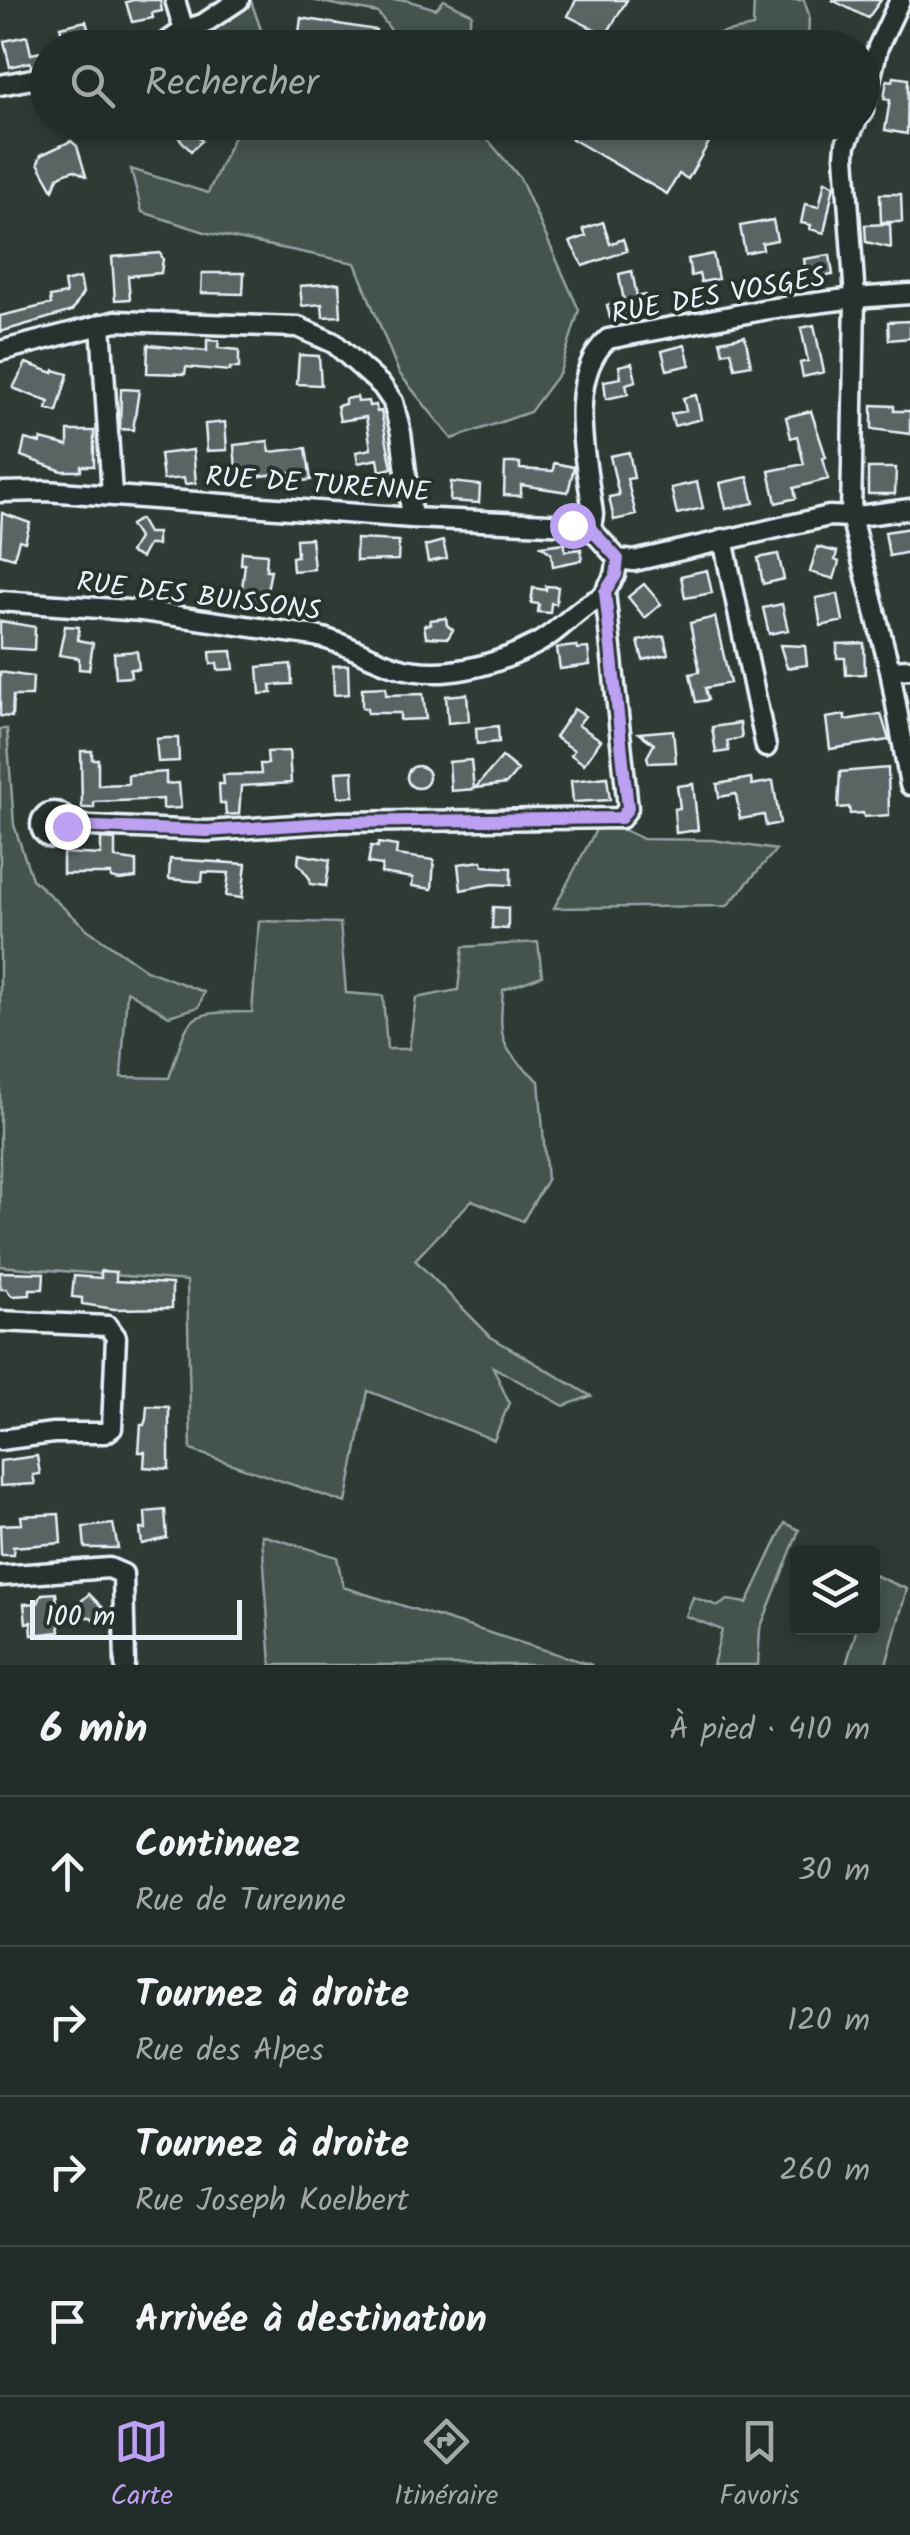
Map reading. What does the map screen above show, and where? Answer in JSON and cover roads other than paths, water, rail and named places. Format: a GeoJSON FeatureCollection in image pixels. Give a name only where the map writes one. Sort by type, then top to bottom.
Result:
{"type":"FeatureCollection","features":[{"type":"Feature","properties":{"kind":"street"},"geometry":{"type":"LineString","coordinates":[[175,0],[184,30],[204,24],[239,0]]}},
{"type":"Feature","properties":{"kind":"street"},"geometry":{"type":"LineString","coordinates":[[880,43],[900,0]]}},
{"type":"Feature","properties":{"kind":"street"},"geometry":{"type":"LineString","coordinates":[[0,85],[30,79]]}},
{"type":"Feature","properties":{"kind":"street"},"geometry":{"type":"LineString","coordinates":[[848,140],[844,156],[855,298],[851,517],[890,670],[910,785]]}},
{"type":"Feature","properties":{"kind":"street"},"geometry":{"type":"LineString","coordinates":[[855,298],[910,294]]}},
{"type":"Feature","properties":{"kind":"street","name":"RUE DES VOSGES"},"geometry":{"type":"LineString","coordinates":[[591,529],[593,514],[579,400],[598,348],[608,339],[768,309],[855,298]]}},
{"type":"Feature","properties":{"kind":"street"},"geometry":{"type":"LineString","coordinates":[[0,351],[116,321],[298,327],[334,344],[382,386],[393,402],[401,432],[412,518]]}},
{"type":"Feature","properties":{"kind":"street"},"geometry":{"type":"LineString","coordinates":[[101,324],[112,495]]}},
{"type":"Feature","properties":{"kind":"street","name":"RUE DE TURENNE"},"geometry":{"type":"LineString","coordinates":[[0,492],[112,495],[591,529]]}},
{"type":"Feature","properties":{"kind":"street"},"geometry":{"type":"LineString","coordinates":[[591,529],[618,559],[634,561],[829,516],[910,509]]}},
{"type":"Feature","properties":{"kind":"street"},"geometry":{"type":"LineString","coordinates":[[723,539],[766,747]]}},
{"type":"Feature","properties":{"kind":"street"},"geometry":{"type":"LineString","coordinates":[[67,826],[207,831],[340,822],[621,818],[628,808],[605,596],[616,575],[618,559]]}},
{"type":"Feature","properties":{"kind":"street","name":"RUE DES BUISSONS"},"geometry":{"type":"LineString","coordinates":[[0,601],[142,612],[315,636],[335,640],[392,666],[436,673],[459,670],[527,648],[605,596]]}},
{"type":"Feature","properties":{"kind":"street"},"geometry":{"type":"LineString","coordinates":[[890,670],[910,668]]}},
{"type":"Feature","properties":{"kind":"street"},"geometry":{"type":"LineString","coordinates":[[0,1320],[108,1326],[116,1337],[112,1428],[105,1433],[53,1432],[0,1440]]}},
{"type":"Feature","properties":{"kind":"street"},"geometry":{"type":"LineString","coordinates":[[0,1576],[110,1568],[123,1574],[126,1665]]}}]}
